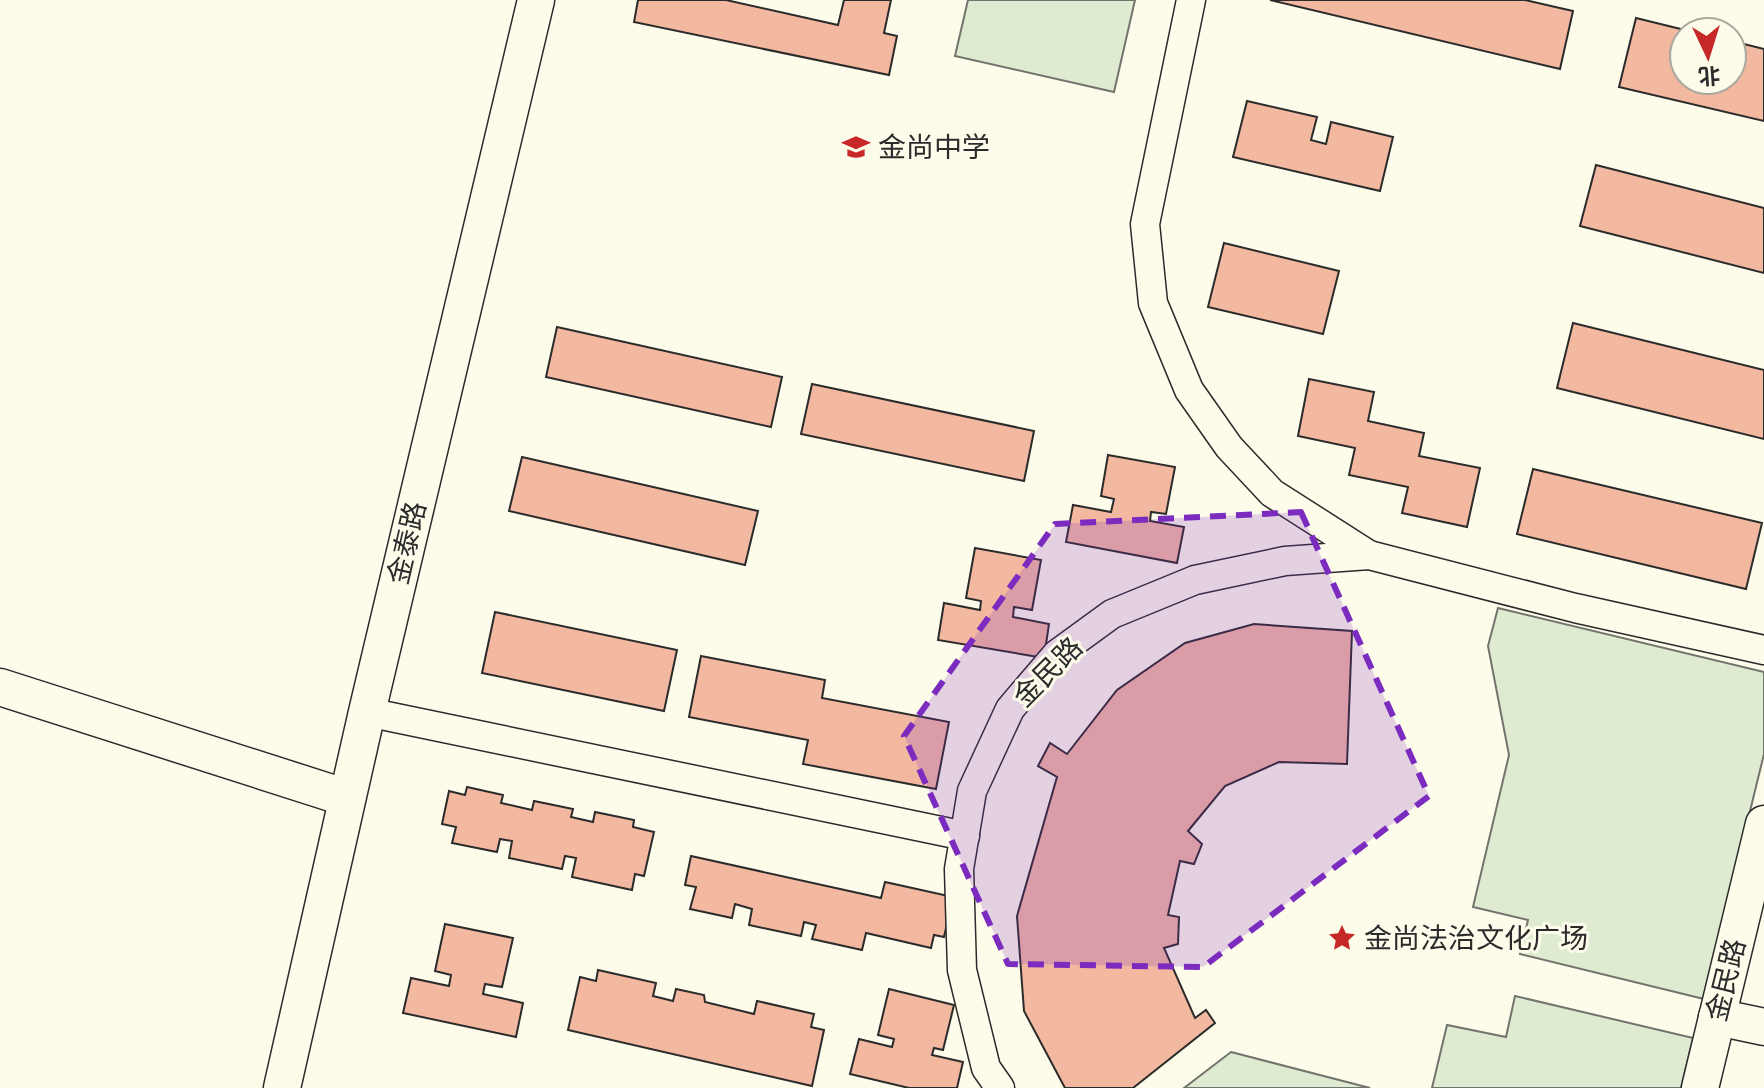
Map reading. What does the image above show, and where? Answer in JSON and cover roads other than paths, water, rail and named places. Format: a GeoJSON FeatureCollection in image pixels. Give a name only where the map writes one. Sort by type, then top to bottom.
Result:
{"type":"FeatureCollection","features":[{"type":"Feature","properties":{"kind":"street","name":"金泰路"},"geometry":{"type":"LineString","coordinates":[[282,1088],[367,712],[536,0]]}},
{"type":"Feature","properties":{"kind":"street","name":"金民路"},"geometry":{"type":"LineString","coordinates":[[1191,0],[1145,224],[1153,303],[1189,390],[1229,447],[1272,493],[1369,555],[1575,608],[1764,650]]}},
{"type":"Feature","properties":{"kind":"street","name":"金民路"},"geometry":{"type":"LineString","coordinates":[[1000,1088],[986,1068],[962,970],[959,869],[972,791],[1010,709],[1057,654],[1112,614],[1195,580],[1285,561],[1369,555]]}},
{"type":"Feature","properties":{"kind":"street"},"geometry":{"type":"LineString","coordinates":[[0,687],[347,798]]}},
{"type":"Feature","properties":{"kind":"street"},"geometry":{"type":"LineString","coordinates":[[367,712],[965,836]]}},
{"type":"Feature","properties":{"kind":"street","name":"金民路"},"geometry":{"type":"LineString","coordinates":[[1700,1088],[1764,824]]}},
{"type":"Feature","properties":{"kind":"street"},"geometry":{"type":"LineString","coordinates":[[1717,1017],[1764,1027]]}},
{"type":"Feature","properties":{"kind":"place","name":"金尚中学"},"geometry":{"type":"Point","coordinates":[856,147]}},
{"type":"Feature","properties":{"kind":"place","name":"金尚法治文化广场"},"geometry":{"type":"Point","coordinates":[1342,938]}}]}
